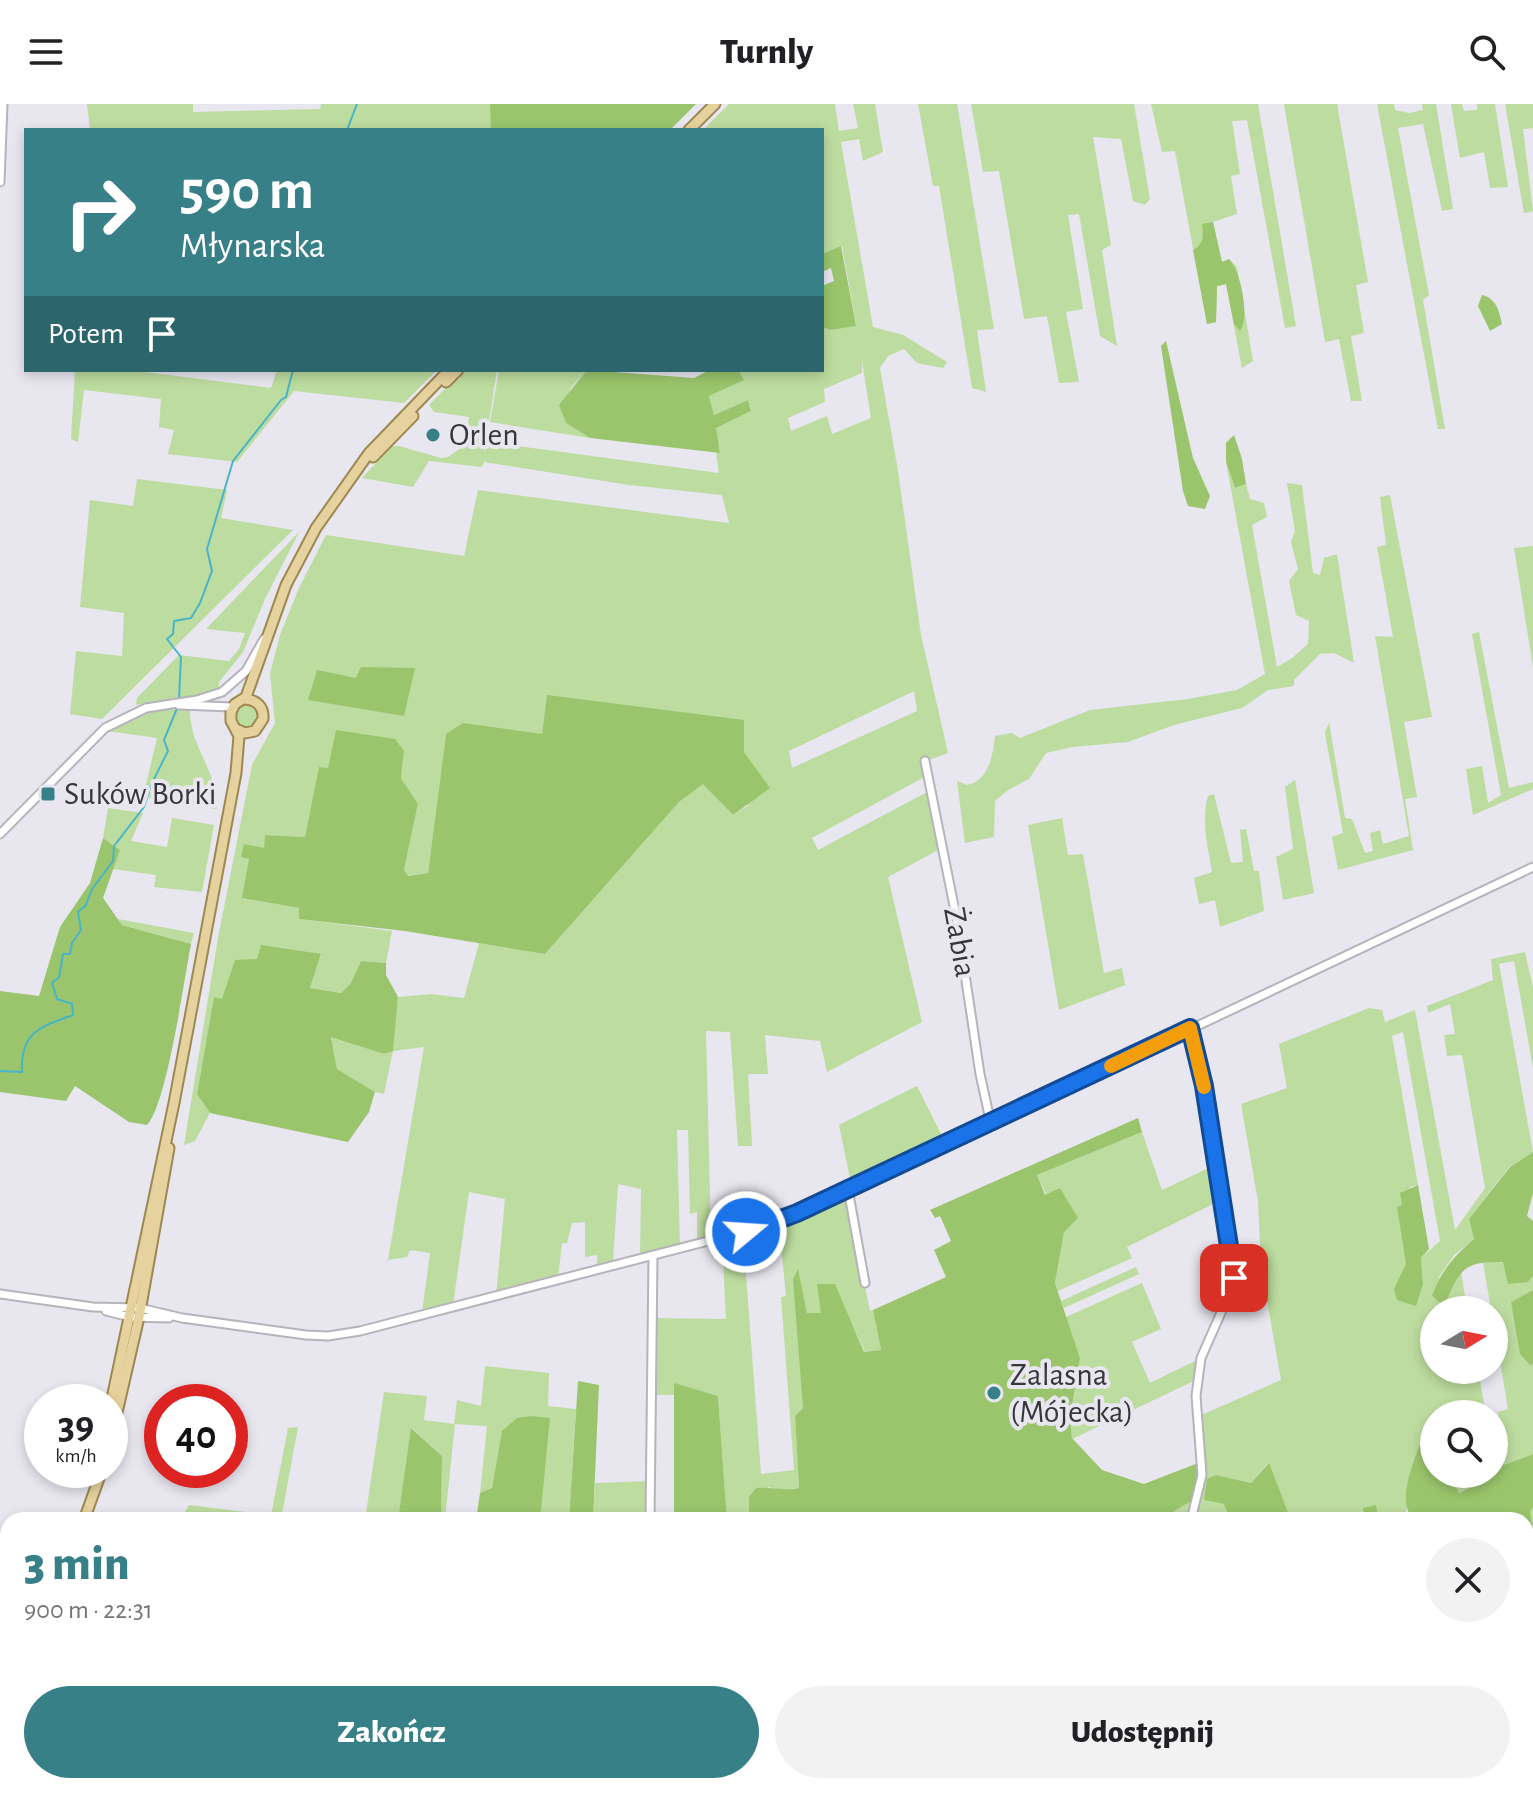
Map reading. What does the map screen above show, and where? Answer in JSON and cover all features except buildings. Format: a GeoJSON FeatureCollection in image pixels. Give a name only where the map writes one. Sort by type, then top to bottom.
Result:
{"type":"FeatureCollection","features":[{"type":"Feature","properties":{"kind":"main road"},"geometry":{"type":"LineString","coordinates":[[691,128],[715,104]]}},
{"type":"Feature","properties":{"kind":"main road"},"geometry":{"type":"LineString","coordinates":[[121,1384],[243,732],[231,712],[250,700],[267,633],[304,549],[386,434],[447,372]]}},
{"type":"Feature","properties":{"kind":"main road"},"geometry":{"type":"LineString","coordinates":[[356,473],[456,372]]}},
{"type":"Feature","properties":{"kind":"main road"},"geometry":{"type":"LineString","coordinates":[[243,732],[258,728],[263,719],[262,709],[250,700]]}},
{"type":"Feature","properties":{"kind":"main road"},"geometry":{"type":"LineString","coordinates":[[116,1384],[135,1312]]}},
{"type":"Feature","properties":{"kind":"main road"},"geometry":{"type":"LineString","coordinates":[[86,1512],[92,1488]]}},
{"type":"Feature","properties":{"kind":"main road"},"geometry":{"type":"LineString","coordinates":[[87,1512],[96,1488]]}},
{"type":"Feature","properties":{"kind":"street"},"geometry":{"type":"LineString","coordinates":[[0,182],[3,104]]}},
{"type":"Feature","properties":{"kind":"street"},"geometry":{"type":"LineString","coordinates":[[0,834],[105,728],[141,710],[212,696],[236,683],[267,633]]}},
{"type":"Feature","properties":{"kind":"street"},"geometry":{"type":"LineString","coordinates":[[179,704],[231,712]]}},
{"type":"Feature","properties":{"kind":"street","name":"Żabia"},"geometry":{"type":"LineString","coordinates":[[925,761],[960,937],[980,1074],[991,1124]]}},
{"type":"Feature","properties":{"kind":"street"},"geometry":{"type":"LineString","coordinates":[[0,1294],[306,1335],[352,1333],[766,1226],[991,1124],[1533,867]]}},
{"type":"Feature","properties":{"kind":"street"},"geometry":{"type":"LineString","coordinates":[[1190,1028],[1204,1086],[1235,1281],[1201,1358],[1196,1396],[1202,1475],[1193,1512]]}},
{"type":"Feature","properties":{"kind":"street"},"geometry":{"type":"LineString","coordinates":[[848,1189],[865,1283]]}},
{"type":"Feature","properties":{"kind":"street"},"geometry":{"type":"LineString","coordinates":[[650,1512],[653,1256]]}},
{"type":"Feature","properties":{"kind":"green space"},"geometry":{"type":"Polygon","coordinates":[[[87,104],[193,104],[193,112],[320,109],[321,104],[490,104],[492,128],[90,128],[87,104]]]}},
{"type":"Feature","properties":{"kind":"green space"},"geometry":{"type":"Polygon","coordinates":[[[490,104],[696,104],[672,128],[491,128],[490,104]]]}},
{"type":"Feature","properties":{"kind":"green space"},"geometry":{"type":"Polygon","coordinates":[[[729,104],[835,104],[839,131],[858,128],[853,104],[875,104],[883,152],[863,161],[859,139],[841,142],[873,327],[903,335],[947,362],[943,368],[917,363],[904,349],[888,356],[880,368],[921,635],[948,753],[926,761],[928,775],[812,838],[818,850],[931,790],[942,848],[888,877],[922,1022],[827,1072],[820,1041],[765,1035],[768,1074],[748,1074],[752,1146],[738,1146],[730,1032],[706,1031],[711,1236],[697,1239],[697,1212],[690,1214],[688,1130],[677,1130],[680,1245],[640,1256],[641,1189],[618,1184],[613,1262],[597,1267],[597,1255],[585,1257],[585,1222],[572,1223],[567,1243],[562,1243],[558,1278],[496,1296],[505,1199],[469,1192],[453,1305],[422,1313],[430,1253],[410,1250],[407,1257],[388,1260],[424,1047],[393,1051],[384,1094],[375,1092],[337,1069],[331,1036],[384,1054],[392,1051],[398,997],[431,994],[464,998],[479,943],[545,954],[679,802],[703,783],[733,815],[749,805],[547,696],[542,734],[446,734],[428,873],[407,876],[404,870],[418,804],[401,778],[404,751],[328,769],[320,767],[305,837],[266,835],[264,848],[250,858],[243,898],[300,908],[300,919],[392,931],[386,963],[361,961],[352,982],[341,993],[310,988],[321,955],[257,959],[222,1000],[214,998],[197,1094],[210,1113],[195,1141],[184,1145],[218,938],[252,765],[275,723],[270,674],[280,635],[326,535],[464,556],[478,490],[729,523],[722,495],[629,485],[484,462],[482,467],[429,461],[413,487],[362,478],[392,446],[441,458],[448,457],[465,445],[469,417],[434,412],[429,405],[461,372],[497,372],[484,453],[488,442],[719,473],[716,453],[720,452],[715,428],[751,411],[748,400],[714,415],[709,396],[743,380],[739,372],[824,372],[824,328],[830,330],[856,325],[842,246],[824,253],[824,128],[705,128],[729,104]],[[862,361],[862,373],[824,389],[825,402],[788,418],[791,431],[827,416],[832,434],[871,418],[862,361]],[[914,691],[789,751],[792,768],[917,711],[914,691]]]}},
{"type":"Feature","properties":{"kind":"green space"},"geometry":{"type":"Polygon","coordinates":[[[918,104],[957,104],[994,329],[977,330],[986,392],[972,388],[939,186],[933,186],[918,104]]]}},
{"type":"Feature","properties":{"kind":"green space"},"geometry":{"type":"Polygon","coordinates":[[[971,104],[1134,104],[1150,199],[1145,205],[1133,201],[1121,139],[1093,137],[1111,245],[1102,250],[1117,346],[1100,336],[1079,214],[1068,215],[1083,309],[1066,312],[1079,382],[1059,383],[1047,316],[1024,319],[999,171],[983,172],[971,104]]]}},
{"type":"Feature","properties":{"kind":"green space"},"geometry":{"type":"Polygon","coordinates":[[[1151,104],[1258,104],[1296,326],[1285,328],[1247,120],[1232,121],[1240,174],[1231,176],[1237,214],[1213,222],[1222,262],[1229,259],[1237,267],[1253,361],[1242,368],[1226,284],[1217,286],[1216,322],[1207,324],[1175,151],[1162,152],[1151,104]]]}},
{"type":"Feature","properties":{"kind":"green space"},"geometry":{"type":"Polygon","coordinates":[[[1284,104],[1337,104],[1368,282],[1356,285],[1364,333],[1351,336],[1362,401],[1351,401],[1339,339],[1325,342],[1284,104]]]}},
{"type":"Feature","properties":{"kind":"green space"},"geometry":{"type":"Polygon","coordinates":[[[1377,104],[1394,104],[1395,110],[1409,113],[1423,110],[1422,104],[1436,104],[1453,209],[1442,211],[1423,124],[1398,128],[1429,295],[1423,300],[1445,429],[1438,429],[1377,104]]]}},
{"type":"Feature","properties":{"kind":"green space"},"geometry":{"type":"Polygon","coordinates":[[[1451,104],[1462,104],[1464,111],[1477,110],[1477,104],[1495,104],[1508,187],[1490,188],[1484,152],[1460,158],[1451,104]]]}},
{"type":"Feature","properties":{"kind":"green space"},"geometry":{"type":"Polygon","coordinates":[[[1505,104],[1533,104],[1533,128],[1523,129],[1533,211],[1524,213],[1505,104]]]}},
{"type":"Feature","properties":{"kind":"green space"},"geometry":{"type":"Polygon","coordinates":[[[1213,222],[1222,262],[1229,259],[1240,283],[1244,316],[1240,331],[1234,324],[1226,284],[1217,286],[1216,322],[1207,324],[1193,250],[1201,242],[1202,224],[1213,222]]]}},
{"type":"Feature","properties":{"kind":"green space"},"geometry":{"type":"Polygon","coordinates":[[[841,246],[856,326],[830,330],[824,328],[824,285],[834,281],[831,268],[824,271],[824,253],[841,246]]]}},
{"type":"Feature","properties":{"kind":"green space"},"geometry":{"type":"Polygon","coordinates":[[[1482,295],[1494,303],[1502,324],[1490,331],[1478,306],[1482,295]]]}},
{"type":"Feature","properties":{"kind":"green space"},"geometry":{"type":"Polygon","coordinates":[[[1166,341],[1193,458],[1210,496],[1205,509],[1188,506],[1183,491],[1161,346],[1166,341]]]}},
{"type":"Feature","properties":{"kind":"green space"},"geometry":{"type":"Polygon","coordinates":[[[75,372],[145,372],[271,388],[276,372],[435,372],[404,403],[294,391],[237,462],[168,454],[174,430],[159,427],[161,399],[84,390],[78,442],[71,439],[75,372]]]}},
{"type":"Feature","properties":{"kind":"green space"},"geometry":{"type":"Polygon","coordinates":[[[499,372],[585,372],[570,389],[566,423],[590,438],[490,422],[499,372]]]}},
{"type":"Feature","properties":{"kind":"green space"},"geometry":{"type":"Polygon","coordinates":[[[585,372],[694,378],[706,372],[739,372],[744,380],[709,396],[714,415],[748,400],[751,411],[716,428],[720,453],[590,438],[566,423],[559,405],[585,372]]]}},
{"type":"Feature","properties":{"kind":"green space"},"geometry":{"type":"Polygon","coordinates":[[[1234,435],[1246,484],[1235,488],[1226,462],[1226,443],[1234,435]]]}},
{"type":"Feature","properties":{"kind":"green space"},"geometry":{"type":"Polygon","coordinates":[[[1226,462],[1235,488],[1246,484],[1250,499],[1264,503],[1267,517],[1252,525],[1277,667],[1308,644],[1309,621],[1296,615],[1289,581],[1298,569],[1291,542],[1295,531],[1287,483],[1302,485],[1313,573],[1320,575],[1324,558],[1337,554],[1354,663],[1334,653],[1320,654],[1294,680],[1294,686],[1268,690],[1242,708],[1174,725],[1128,742],[1072,747],[1046,753],[1029,779],[995,801],[994,837],[965,843],[957,781],[967,785],[974,783],[985,773],[995,736],[1012,733],[1020,738],[1090,710],[1237,690],[1265,674],[1226,462]]]}},
{"type":"Feature","properties":{"kind":"green space"},"geometry":{"type":"Polygon","coordinates":[[[137,479],[227,490],[221,518],[293,530],[102,719],[70,714],[76,651],[122,656],[124,613],[80,607],[90,500],[133,506],[137,479]]]}},
{"type":"Feature","properties":{"kind":"green space"},"geometry":{"type":"Polygon","coordinates":[[[1390,495],[1432,717],[1404,722],[1417,797],[1405,799],[1413,850],[1338,870],[1332,837],[1343,833],[1325,733],[1329,722],[1345,818],[1352,819],[1365,853],[1373,851],[1370,833],[1380,830],[1383,844],[1409,836],[1375,636],[1393,637],[1377,547],[1386,545],[1380,497],[1390,495]]]}},
{"type":"Feature","properties":{"kind":"green space"},"geometry":{"type":"Polygon","coordinates":[[[299,532],[265,599],[243,652],[219,682],[219,691],[200,697],[136,705],[137,698],[179,655],[229,661],[239,649],[245,633],[206,629],[299,532]]]}},
{"type":"Feature","properties":{"kind":"green space"},"geometry":{"type":"Polygon","coordinates":[[[1533,546],[1533,667],[1514,548],[1533,546]]]}},
{"type":"Feature","properties":{"kind":"green space"},"geometry":{"type":"Polygon","coordinates":[[[1479,632],[1509,788],[1533,782],[1533,789],[1473,815],[1466,769],[1482,766],[1488,803],[1501,795],[1472,634],[1479,632]]]}},
{"type":"Feature","properties":{"kind":"green space"},"geometry":{"type":"Polygon","coordinates":[[[361,667],[415,668],[404,716],[308,700],[317,670],[356,678],[361,667]]]}},
{"type":"Feature","properties":{"kind":"green space"},"geometry":{"type":"Polygon","coordinates":[[[547,695],[744,720],[744,752],[770,788],[733,815],[703,784],[679,802],[545,954],[405,931],[299,919],[299,908],[242,898],[249,859],[241,857],[244,844],[264,848],[265,835],[305,837],[319,767],[328,768],[336,730],[395,739],[404,751],[401,778],[418,804],[404,870],[408,876],[428,873],[446,734],[463,723],[542,734],[547,695]]]}},
{"type":"Feature","properties":{"kind":"green space"},"geometry":{"type":"Polygon","coordinates":[[[247,703],[256,707],[260,716],[256,725],[247,729],[238,725],[234,716],[238,707],[247,703]]]}},
{"type":"Feature","properties":{"kind":"green space"},"geometry":{"type":"Polygon","coordinates":[[[190,710],[194,736],[213,783],[217,809],[143,797],[157,738],[107,731],[146,711],[190,710]]]}},
{"type":"Feature","properties":{"kind":"green space"},"geometry":{"type":"Polygon","coordinates":[[[1295,780],[1314,893],[1283,900],[1276,857],[1293,849],[1285,787],[1295,780]]]}},
{"type":"Feature","properties":{"kind":"green space"},"geometry":{"type":"Polygon","coordinates":[[[1214,794],[1231,863],[1243,862],[1240,830],[1246,829],[1254,871],[1259,871],[1264,911],[1220,927],[1215,900],[1199,904],[1194,878],[1212,872],[1205,815],[1208,796],[1214,794]]]}},
{"type":"Feature","properties":{"kind":"green space"},"geometry":{"type":"Polygon","coordinates":[[[108,808],[143,813],[131,841],[167,847],[172,818],[214,825],[202,892],[154,887],[156,875],[113,869],[120,850],[103,838],[108,808]]]}},
{"type":"Feature","properties":{"kind":"green space"},"geometry":{"type":"Polygon","coordinates":[[[1062,818],[1068,855],[1083,854],[1104,973],[1122,968],[1125,985],[1059,1010],[1028,825],[1062,818]]]}},
{"type":"Feature","properties":{"kind":"green space"},"geometry":{"type":"Polygon","coordinates":[[[103,838],[120,850],[103,898],[122,925],[191,944],[168,1068],[154,1113],[147,1125],[129,1122],[75,1086],[66,1101],[0,1092],[0,991],[39,996],[60,927],[90,883],[103,838]]]}},
{"type":"Feature","properties":{"kind":"green space"},"geometry":{"type":"Polygon","coordinates":[[[118,919],[194,933],[191,944],[122,925],[118,919]]]}},
{"type":"Feature","properties":{"kind":"green space"},"geometry":{"type":"Polygon","coordinates":[[[261,945],[321,954],[310,988],[341,993],[351,983],[361,961],[386,963],[386,975],[398,997],[393,1051],[384,1054],[331,1037],[337,1069],[375,1092],[369,1112],[348,1142],[210,1113],[197,1094],[214,997],[222,999],[235,960],[257,959],[261,945]]]}},
{"type":"Feature","properties":{"kind":"green space"},"geometry":{"type":"Polygon","coordinates":[[[1525,952],[1533,987],[1533,1068],[1514,961],[1499,964],[1533,1152],[1509,1167],[1469,1219],[1474,1239],[1454,1255],[1439,1277],[1442,1296],[1420,1296],[1420,1384],[1481,1384],[1483,1400],[1420,1400],[1420,1445],[1406,1512],[1377,1512],[1376,1506],[1370,1512],[1288,1512],[1268,1463],[1251,1483],[1216,1475],[1228,1512],[1173,1512],[1193,1500],[1198,1478],[1197,1417],[1281,1380],[1261,1267],[1258,1201],[1241,1104],[1287,1088],[1279,1044],[1369,1008],[1382,1010],[1385,1022],[1415,1010],[1455,1230],[1485,1188],[1462,1055],[1447,1056],[1444,1035],[1455,1034],[1450,1004],[1428,1013],[1427,1006],[1493,980],[1491,959],[1525,952]],[[1403,1032],[1392,1036],[1418,1185],[1410,1187],[1402,1205],[1397,1207],[1423,1284],[1421,1258],[1440,1241],[1403,1032]]]}},
{"type":"Feature","properties":{"kind":"green space"},"geometry":{"type":"Polygon","coordinates":[[[917,1086],[945,1142],[851,1183],[839,1125],[917,1086]]]}},
{"type":"Feature","properties":{"kind":"green space"},"geometry":{"type":"Polygon","coordinates":[[[1138,1118],[1142,1132],[1037,1175],[1045,1195],[1060,1188],[1078,1218],[1064,1232],[1055,1283],[1080,1358],[1070,1418],[1072,1438],[1102,1470],[1144,1484],[1198,1463],[1193,1500],[1173,1512],[749,1512],[749,1497],[756,1488],[799,1488],[795,1416],[803,1408],[793,1279],[798,1269],[807,1313],[821,1313],[817,1284],[835,1284],[864,1352],[881,1350],[873,1310],[946,1277],[934,1250],[951,1241],[940,1216],[935,1218],[930,1210],[1138,1118]]]}},
{"type":"Feature","properties":{"kind":"green space"},"geometry":{"type":"Polygon","coordinates":[[[1142,1132],[1162,1190],[1217,1164],[1223,1199],[1127,1247],[1132,1258],[1058,1291],[1055,1283],[1064,1232],[1037,1175],[1142,1132]]]}},
{"type":"Feature","properties":{"kind":"green space"},"geometry":{"type":"Polygon","coordinates":[[[1533,1152],[1533,1193],[1527,1216],[1533,1221],[1533,1276],[1528,1282],[1508,1284],[1503,1262],[1478,1264],[1464,1270],[1449,1296],[1432,1296],[1449,1264],[1474,1239],[1469,1219],[1510,1167],[1533,1152]]]}},
{"type":"Feature","properties":{"kind":"green space"},"geometry":{"type":"Polygon","coordinates":[[[1418,1185],[1429,1249],[1421,1258],[1423,1284],[1416,1306],[1397,1300],[1394,1289],[1406,1264],[1397,1207],[1402,1205],[1400,1193],[1418,1185]]]}},
{"type":"Feature","properties":{"kind":"green space"},"geometry":{"type":"Polygon","coordinates":[[[846,1195],[881,1350],[865,1352],[852,1324],[821,1313],[807,1313],[798,1271],[803,1408],[795,1416],[799,1488],[777,1490],[769,1487],[749,1497],[749,1512],[726,1512],[718,1396],[674,1384],[674,1395],[652,1395],[653,1318],[726,1319],[722,1241],[743,1236],[761,1474],[794,1470],[781,1297],[786,1296],[779,1225],[846,1195]]]}},
{"type":"Feature","properties":{"kind":"green space"},"geometry":{"type":"Polygon","coordinates":[[[1483,1262],[1503,1262],[1528,1282],[1533,1276],[1533,1290],[1511,1302],[1530,1365],[1533,1363],[1533,1454],[1508,1464],[1508,1400],[1504,1384],[1508,1384],[1508,1296],[1489,1296],[1483,1262]]]}},
{"type":"Feature","properties":{"kind":"green space"},"geometry":{"type":"Polygon","coordinates":[[[1136,1267],[1139,1274],[1064,1308],[1061,1301],[1136,1267]]]}},
{"type":"Feature","properties":{"kind":"green space"},"geometry":{"type":"Polygon","coordinates":[[[1461,1271],[1465,1296],[1449,1296],[1461,1271]]]}},
{"type":"Feature","properties":{"kind":"green space"},"geometry":{"type":"Polygon","coordinates":[[[1142,1283],[1161,1329],[1132,1342],[1150,1383],[1201,1358],[1198,1379],[1072,1439],[1070,1418],[1080,1358],[1066,1317],[1142,1283]]]}},
{"type":"Feature","properties":{"kind":"green space"},"geometry":{"type":"Polygon","coordinates":[[[1533,1290],[1531,1366],[1520,1354],[1511,1302],[1533,1290]]]}},
{"type":"Feature","properties":{"kind":"green space"},"geometry":{"type":"Polygon","coordinates":[[[485,1366],[549,1373],[548,1406],[576,1409],[570,1512],[540,1512],[542,1488],[502,1431],[492,1489],[480,1493],[487,1426],[455,1424],[446,1512],[441,1512],[442,1456],[412,1428],[399,1512],[366,1512],[384,1392],[427,1396],[424,1420],[454,1424],[457,1400],[481,1406],[485,1366]]]}},
{"type":"Feature","properties":{"kind":"green space"},"geometry":{"type":"Polygon","coordinates":[[[578,1381],[599,1385],[593,1512],[570,1512],[578,1381]]]}},
{"type":"Feature","properties":{"kind":"green space"},"geometry":{"type":"Polygon","coordinates":[[[674,1383],[718,1396],[726,1512],[674,1512],[674,1383]]]}},
{"type":"Feature","properties":{"kind":"green space"},"geometry":{"type":"Polygon","coordinates":[[[517,1418],[550,1418],[541,1512],[477,1512],[480,1493],[492,1488],[502,1431],[517,1418]]]}},
{"type":"Feature","properties":{"kind":"green space"},"geometry":{"type":"Polygon","coordinates":[[[298,1427],[282,1512],[272,1512],[288,1428],[298,1427]]]}},
{"type":"Feature","properties":{"kind":"green space"},"geometry":{"type":"Polygon","coordinates":[[[411,1428],[442,1456],[441,1512],[399,1512],[411,1428]]]}},
{"type":"Feature","properties":{"kind":"green space"},"geometry":{"type":"Polygon","coordinates":[[[1420,1445],[1420,1488],[1456,1488],[1459,1493],[1469,1488],[1508,1488],[1508,1463],[1533,1454],[1533,1507],[1530,1512],[1408,1512],[1406,1493],[1420,1445]]]}},
{"type":"Feature","properties":{"kind":"green space"},"geometry":{"type":"Polygon","coordinates":[[[1269,1463],[1288,1512],[1227,1512],[1224,1504],[1204,1500],[1207,1479],[1216,1475],[1251,1483],[1269,1463]]]}},
{"type":"Feature","properties":{"kind":"green space"},"geometry":{"type":"Polygon","coordinates":[[[651,1481],[650,1512],[593,1512],[595,1483],[651,1481]]]}},
{"type":"Feature","properties":{"kind":"green space"},"geometry":{"type":"Polygon","coordinates":[[[189,1505],[246,1512],[185,1512],[189,1505]]]}},
{"type":"Feature","properties":{"kind":"green space"},"geometry":{"type":"Polygon","coordinates":[[[1376,1505],[1377,1512],[1363,1512],[1363,1508],[1376,1505]]]}},
{"type":"Feature","properties":{"kind":"waterway"},"geometry":{"type":"LineString","coordinates":[[348,128],[357,104]]}},
{"type":"Feature","properties":{"kind":"waterway"},"geometry":{"type":"LineString","coordinates":[[179,700],[181,657],[167,639],[173,634],[174,621],[191,618],[212,571],[207,549],[233,461],[286,397],[292,372]]}},
{"type":"Feature","properties":{"kind":"waterway"},"geometry":{"type":"LineString","coordinates":[[0,1071],[22,1072],[24,1048],[34,1033],[73,1015],[72,1004],[57,999],[52,983],[59,977],[63,954],[70,954],[72,943],[81,930],[78,912],[86,905],[92,889],[113,861],[114,846],[144,807],[168,751],[164,740],[178,706]]}},
{"type":"Feature","properties":{"kind":"slow traffic"},"geometry":{"type":"LineString","coordinates":[[1111,1066],[1190,1028],[1204,1087]]}},
{"type":"Feature","properties":{"kind":"place","name":"Orlen"},"geometry":{"type":"Point","coordinates":[433,435]}},
{"type":"Feature","properties":{"kind":"place","name":"Suków Borki"},"geometry":{"type":"Point","coordinates":[48,794]}},
{"type":"Feature","properties":{"kind":"place","name":"Zalasna (Mójecka)"},"geometry":{"type":"Point","coordinates":[994,1393]}},
{"type":"Feature","properties":{"kind":"route"},"geometry":{"type":"LineString","coordinates":[[746,1232],[797,1213],[1190,1028],[1204,1086],[1234,1278]]}}]}
